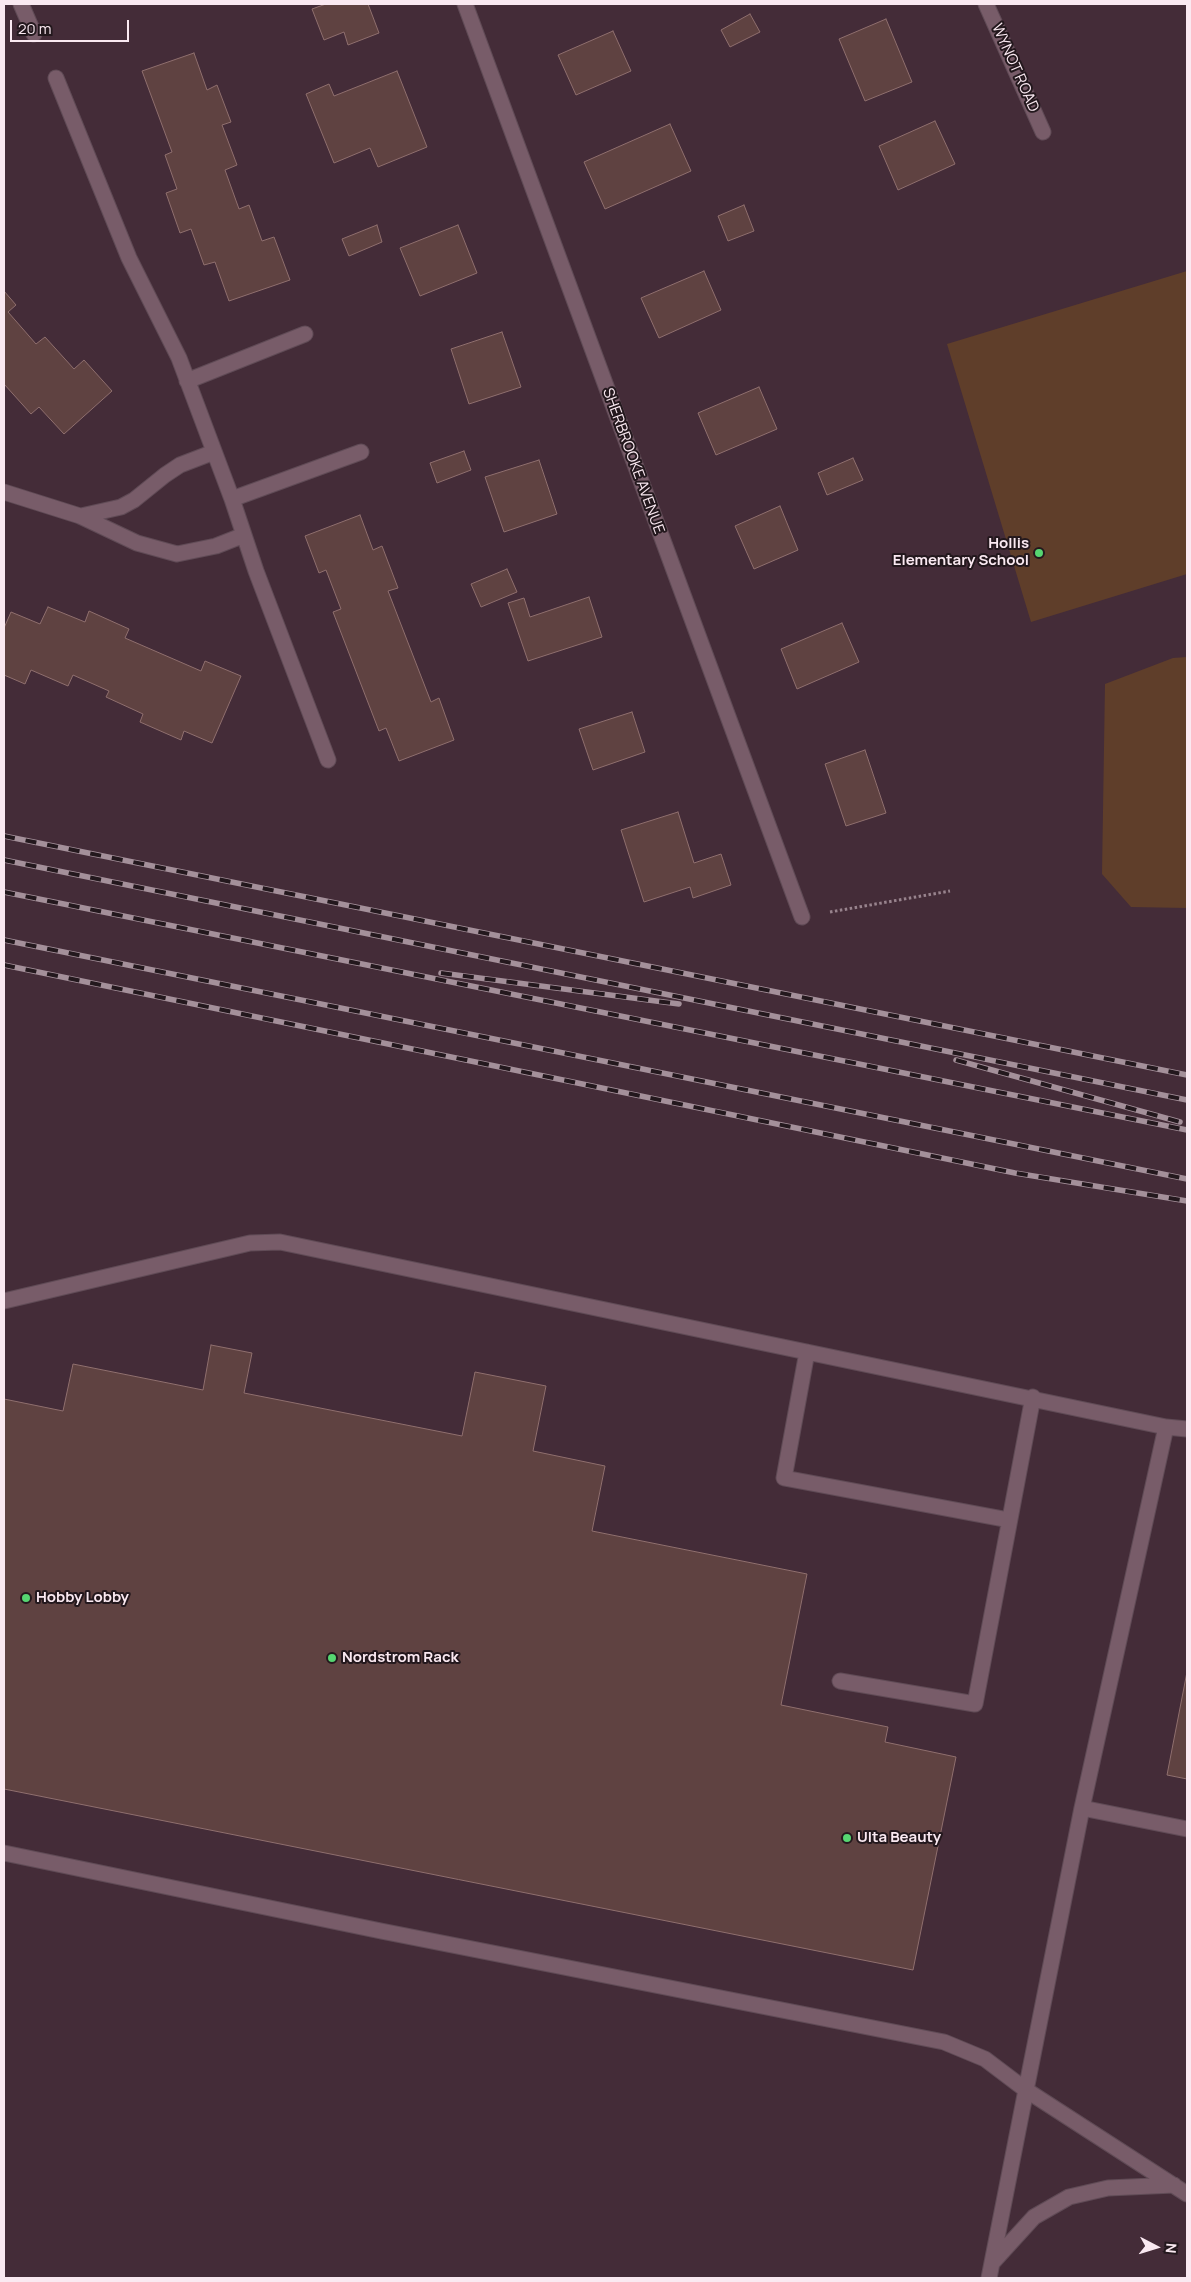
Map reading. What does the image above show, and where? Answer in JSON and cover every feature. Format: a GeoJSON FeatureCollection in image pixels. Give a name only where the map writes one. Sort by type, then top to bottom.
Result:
{"type":"FeatureCollection","features":[{"type":"Feature","properties":{"kind":"street"},"geometry":{"type":"LineString","coordinates":[[21,4],[34,34]]}},
{"type":"Feature","properties":{"kind":"street","name":"SHERBROOKE AVENUE"},"geometry":{"type":"LineString","coordinates":[[465,4],[802,917]]}},
{"type":"Feature","properties":{"kind":"street","name":"WYNOT ROAD"},"geometry":{"type":"LineString","coordinates":[[986,4],[1044,132]]}},
{"type":"Feature","properties":{"kind":"street"},"geometry":{"type":"LineString","coordinates":[[56,78],[129,258],[168,336],[187,381],[232,499],[256,571],[328,760]]}},
{"type":"Feature","properties":{"kind":"street"},"geometry":{"type":"LineString","coordinates":[[187,381],[305,334]]}},
{"type":"Feature","properties":{"kind":"street"},"geometry":{"type":"LineString","coordinates":[[80,516],[120,507],[134,500],[180,465],[214,452]]}},
{"type":"Feature","properties":{"kind":"street"},"geometry":{"type":"LineString","coordinates":[[232,499],[361,452]]}},
{"type":"Feature","properties":{"kind":"street"},"geometry":{"type":"LineString","coordinates":[[4,492],[80,516],[137,543],[177,554],[216,546],[244,535]]}},
{"type":"Feature","properties":{"kind":"street"},"geometry":{"type":"LineString","coordinates":[[4,1301],[250,1243],[280,1242],[1033,1397],[1166,1427],[1187,1429]]}},
{"type":"Feature","properties":{"kind":"street"},"geometry":{"type":"LineString","coordinates":[[807,1352],[784,1478],[1009,1520]]}},
{"type":"Feature","properties":{"kind":"street"},"geometry":{"type":"LineString","coordinates":[[840,1681],[975,1704],[1033,1397]]}},
{"type":"Feature","properties":{"kind":"street"},"geometry":{"type":"LineString","coordinates":[[989,2278],[1082,1808],[1166,1427]]}},
{"type":"Feature","properties":{"kind":"street"},"geometry":{"type":"LineString","coordinates":[[1082,1808],[1187,1829]]}},
{"type":"Feature","properties":{"kind":"street"},"geometry":{"type":"LineString","coordinates":[[4,1853],[382,1931],[944,2042],[985,2059],[1026,2090],[1187,2194]]}},
{"type":"Feature","properties":{"kind":"street"},"geometry":{"type":"LineString","coordinates":[[992,2263],[1034,2217],[1069,2197],[1108,2188],[1174,2185]]}},
{"type":"Feature","properties":{"kind":"path"},"geometry":{"type":"LineString","coordinates":[[802,917],[950,891]]}},
{"type":"Feature","properties":{"kind":"shaded area"},"geometry":{"type":"Polygon","coordinates":[[[1187,271],[1187,574],[1031,622],[947,344],[1187,271]]]}},
{"type":"Feature","properties":{"kind":"shaded area"},"geometry":{"type":"Polygon","coordinates":[[[1187,657],[1187,908],[1131,907],[1102,874],[1105,684],[1173,658],[1187,657]]]}},
{"type":"Feature","properties":{"kind":"building"},"geometry":{"type":"Polygon","coordinates":[[[326,4],[368,4],[379,33],[348,45],[344,32],[324,40],[312,9],[326,4]]]}},
{"type":"Feature","properties":{"kind":"building"},"geometry":{"type":"Polygon","coordinates":[[[750,14],[760,32],[730,47],[721,30],[750,14]]]}},
{"type":"Feature","properties":{"kind":"building"},"geometry":{"type":"Polygon","coordinates":[[[886,19],[912,82],[865,101],[839,39],[886,19]]]}},
{"type":"Feature","properties":{"kind":"building"},"geometry":{"type":"Polygon","coordinates":[[[613,31],[631,71],[576,95],[558,55],[613,31]]]}},
{"type":"Feature","properties":{"kind":"building"},"geometry":{"type":"Polygon","coordinates":[[[194,53],[207,90],[217,85],[231,122],[222,125],[237,165],[225,170],[239,209],[249,205],[262,241],[274,237],[290,280],[229,301],[215,262],[204,265],[191,229],[180,233],[166,193],[177,189],[165,155],[172,152],[142,71],[194,53]]]}},
{"type":"Feature","properties":{"kind":"building"},"geometry":{"type":"Polygon","coordinates":[[[397,71],[427,147],[378,167],[370,148],[334,163],[306,94],[329,84],[334,96],[397,71]]]}},
{"type":"Feature","properties":{"kind":"building"},"geometry":{"type":"Polygon","coordinates":[[[935,121],[955,164],[898,190],[879,146],[935,121]]]}},
{"type":"Feature","properties":{"kind":"building"},"geometry":{"type":"Polygon","coordinates":[[[670,124],[691,171],[605,209],[584,162],[670,124]]]}},
{"type":"Feature","properties":{"kind":"building"},"geometry":{"type":"Polygon","coordinates":[[[744,205],[754,231],[728,241],[718,216],[744,205]]]}},
{"type":"Feature","properties":{"kind":"building"},"geometry":{"type":"Polygon","coordinates":[[[377,225],[382,242],[349,256],[342,239],[377,225]]]}},
{"type":"Feature","properties":{"kind":"building"},"geometry":{"type":"Polygon","coordinates":[[[458,225],[477,273],[420,296],[400,248],[458,225]]]}},
{"type":"Feature","properties":{"kind":"building"},"geometry":{"type":"Polygon","coordinates":[[[704,271],[721,310],[659,338],[641,298],[704,271]]]}},
{"type":"Feature","properties":{"kind":"building"},"geometry":{"type":"Polygon","coordinates":[[[4,291],[16,305],[8,312],[36,344],[45,337],[74,369],[84,360],[112,391],[64,434],[39,407],[31,414],[4,384],[4,291]]]}},
{"type":"Feature","properties":{"kind":"building"},"geometry":{"type":"Polygon","coordinates":[[[502,332],[521,387],[469,404],[451,349],[502,332]]]}},
{"type":"Feature","properties":{"kind":"building"},"geometry":{"type":"Polygon","coordinates":[[[759,387],[777,429],[716,455],[698,413],[759,387]]]}},
{"type":"Feature","properties":{"kind":"building"},"geometry":{"type":"Polygon","coordinates":[[[464,451],[471,470],[437,483],[430,463],[464,451]]]}},
{"type":"Feature","properties":{"kind":"building"},"geometry":{"type":"Polygon","coordinates":[[[853,458],[863,480],[827,495],[818,473],[853,458]]]}},
{"type":"Feature","properties":{"kind":"building"},"geometry":{"type":"Polygon","coordinates":[[[539,460],[557,514],[504,532],[485,477],[539,460]]]}},
{"type":"Feature","properties":{"kind":"building"},"geometry":{"type":"Polygon","coordinates":[[[780,506],[798,550],[754,569],[735,526],[780,506]]]}},
{"type":"Feature","properties":{"kind":"building"},"geometry":{"type":"Polygon","coordinates":[[[360,515],[373,550],[382,546],[398,588],[388,591],[431,702],[439,698],[454,740],[399,761],[386,728],[379,731],[333,612],[341,609],[326,570],[319,573],[305,536],[360,515]]]}},
{"type":"Feature","properties":{"kind":"building"},"geometry":{"type":"Polygon","coordinates":[[[507,569],[517,592],[481,607],[471,584],[507,569]]]}},
{"type":"Feature","properties":{"kind":"building"},"geometry":{"type":"Polygon","coordinates":[[[589,597],[602,637],[528,661],[508,603],[524,598],[530,617],[589,597]]]}},
{"type":"Feature","properties":{"kind":"building"},"geometry":{"type":"Polygon","coordinates":[[[48,607],[85,622],[89,611],[129,629],[125,638],[201,671],[205,661],[241,676],[212,743],[184,731],[181,740],[140,722],[143,714],[106,697],[109,691],[73,675],[68,686],[31,670],[25,684],[4,675],[4,628],[11,612],[40,624],[48,607]]]}},
{"type":"Feature","properties":{"kind":"building"},"geometry":{"type":"Polygon","coordinates":[[[842,623],[859,662],[797,689],[781,649],[842,623]]]}},
{"type":"Feature","properties":{"kind":"building"},"geometry":{"type":"Polygon","coordinates":[[[632,712],[645,752],[593,770],[579,729],[632,712]]]}},
{"type":"Feature","properties":{"kind":"building"},"geometry":{"type":"Polygon","coordinates":[[[865,750],[886,813],[846,826],[825,764],[865,750]]]}},
{"type":"Feature","properties":{"kind":"building"},"geometry":{"type":"Polygon","coordinates":[[[678,812],[694,863],[721,854],[731,885],[693,898],[690,887],[644,902],[621,830],[678,812]]]}},
{"type":"Feature","properties":{"kind":"building"},"geometry":{"type":"Polygon","coordinates":[[[211,1345],[252,1353],[244,1393],[462,1436],[475,1372],[546,1386],[533,1451],[605,1466],[592,1531],[807,1574],[781,1705],[888,1727],[885,1742],[956,1757],[913,1970],[4,1789],[4,1399],[63,1411],[73,1364],[203,1390],[211,1345]]]}},
{"type":"Feature","properties":{"kind":"building"},"geometry":{"type":"Polygon","coordinates":[[[1187,1672],[1187,1779],[1167,1775],[1187,1672]]]}},
{"type":"Feature","properties":{"kind":"railway"},"geometry":{"type":"LineString","coordinates":[[4,836],[1187,1075]]}},
{"type":"Feature","properties":{"kind":"railway"},"geometry":{"type":"LineString","coordinates":[[4,860],[1187,1100]]}},
{"type":"Feature","properties":{"kind":"railway"},"geometry":{"type":"LineString","coordinates":[[4,892],[1187,1130]]}},
{"type":"Feature","properties":{"kind":"railway"},"geometry":{"type":"LineString","coordinates":[[4,940],[1187,1179]]}},
{"type":"Feature","properties":{"kind":"railway"},"geometry":{"type":"LineString","coordinates":[[4,965],[1015,1173],[1187,1201]]}},
{"type":"Feature","properties":{"kind":"railway"},"geometry":{"type":"LineString","coordinates":[[441,973],[679,1004]]}},
{"type":"Feature","properties":{"kind":"railway"},"geometry":{"type":"LineString","coordinates":[[956,1060],[1180,1122]]}},
{"type":"Feature","properties":{"kind":"place","name":"Hollis Elementary School"},"geometry":{"type":"Point","coordinates":[1039,553]}},
{"type":"Feature","properties":{"kind":"place","name":"Hobby Lobby"},"geometry":{"type":"Point","coordinates":[26,1598]}},
{"type":"Feature","properties":{"kind":"place","name":"Nordstrom Rack"},"geometry":{"type":"Point","coordinates":[332,1658]}},
{"type":"Feature","properties":{"kind":"place","name":"Ulta Beauty"},"geometry":{"type":"Point","coordinates":[847,1838]}}]}
